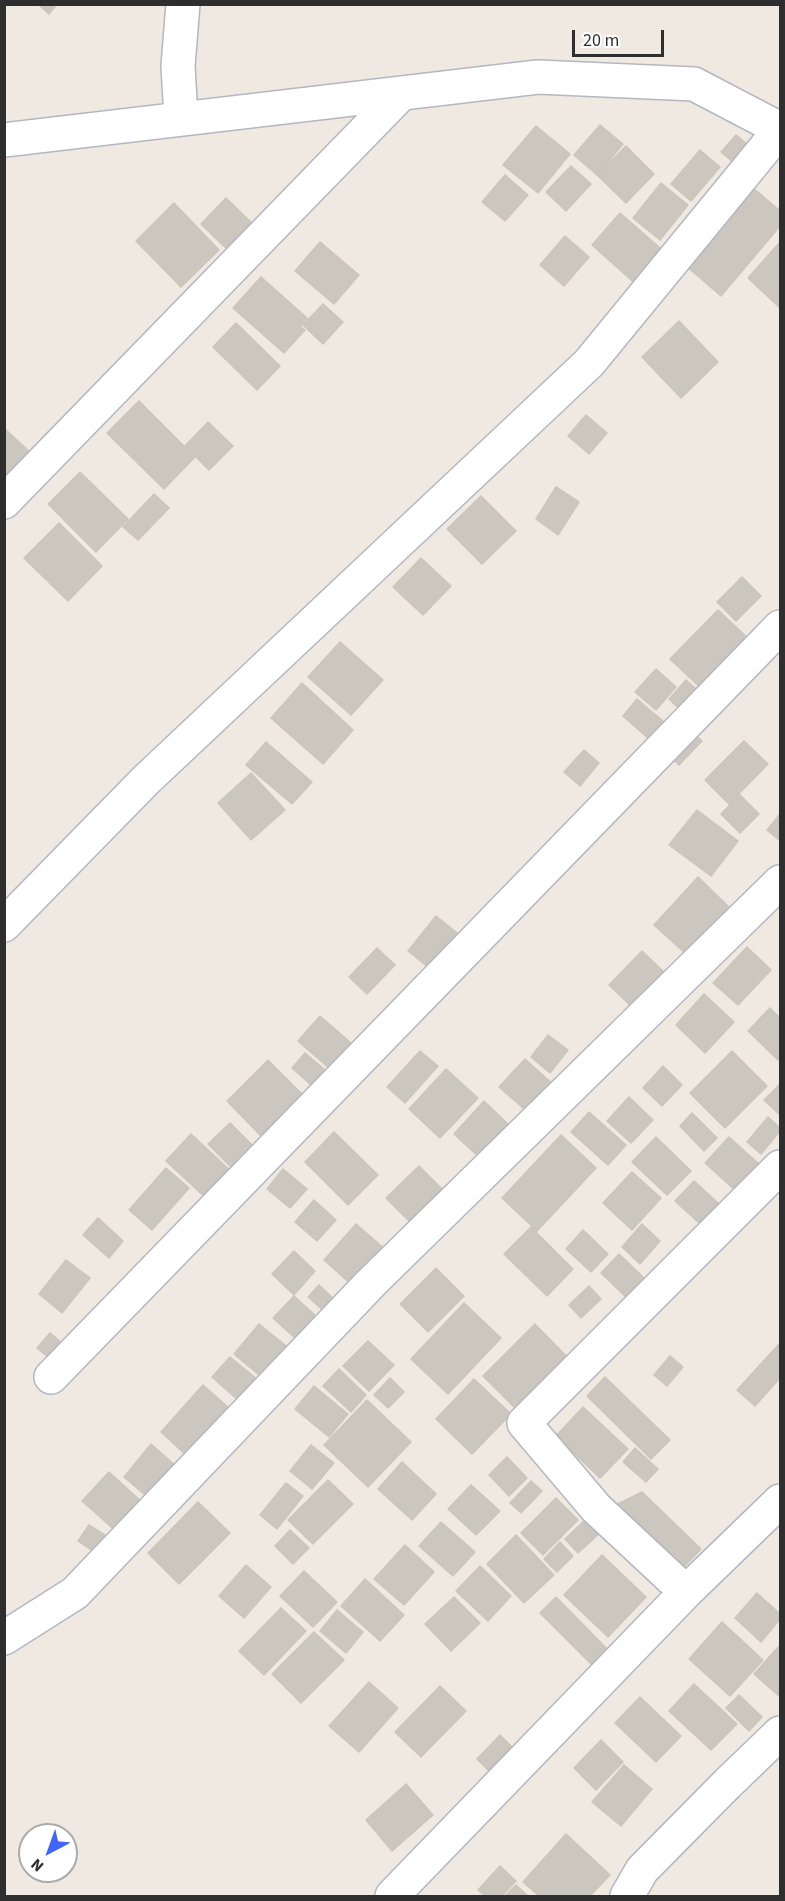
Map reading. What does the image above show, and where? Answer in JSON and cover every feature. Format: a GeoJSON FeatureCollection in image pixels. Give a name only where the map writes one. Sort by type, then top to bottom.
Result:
{"type":"FeatureCollection","features":[{"type":"Feature","properties":{"kind":"street"},"geometry":{"type":"LineString","coordinates":[[181,118],[178,66],[183,4]]}},
{"type":"Feature","properties":{"kind":"street"},"geometry":{"type":"LineString","coordinates":[[4,141],[538,77],[694,84],[780,130],[589,363],[146,780],[4,925]]}},
{"type":"Feature","properties":{"kind":"street"},"geometry":{"type":"LineString","coordinates":[[4,502],[401,94]]}},
{"type":"Feature","properties":{"kind":"street"},"geometry":{"type":"LineString","coordinates":[[51,1377],[780,627]]}},
{"type":"Feature","properties":{"kind":"street"},"geometry":{"type":"LineString","coordinates":[[4,1638],[75,1593],[371,1283],[780,882]]}},
{"type":"Feature","properties":{"kind":"street"},"geometry":{"type":"LineString","coordinates":[[686,1592],[596,1508],[524,1423],[780,1167]]}},
{"type":"Feature","properties":{"kind":"street"},"geometry":{"type":"LineString","coordinates":[[392,1896],[686,1592],[780,1501]]}},
{"type":"Feature","properties":{"kind":"street"},"geometry":{"type":"LineString","coordinates":[[627,1896],[642,1870],[780,1733]]}},
{"type":"Feature","properties":{"kind":"building"},"geometry":{"type":"Polygon","coordinates":[[[38,4],[57,4],[49,14],[38,4]]]}},
{"type":"Feature","properties":{"kind":"building"},"geometry":{"type":"Polygon","coordinates":[[[600,125],[623,144],[597,175],[574,155],[600,125]]]}},
{"type":"Feature","properties":{"kind":"building"},"geometry":{"type":"Polygon","coordinates":[[[536,126],[570,154],[538,193],[503,165],[536,126]]]}},
{"type":"Feature","properties":{"kind":"building"},"geometry":{"type":"Polygon","coordinates":[[[736,135],[748,145],[733,162],[721,152],[736,135]]]}},
{"type":"Feature","properties":{"kind":"building"},"geometry":{"type":"Polygon","coordinates":[[[626,146],[654,174],[626,203],[597,175],[626,146]]]}},
{"type":"Feature","properties":{"kind":"building"},"geometry":{"type":"Polygon","coordinates":[[[700,150],[720,167],[691,201],[671,184],[700,150]]]}},
{"type":"Feature","properties":{"kind":"building"},"geometry":{"type":"Polygon","coordinates":[[[571,166],[591,184],[566,211],[546,192],[571,166]]]}},
{"type":"Feature","properties":{"kind":"building"},"geometry":{"type":"Polygon","coordinates":[[[505,175],[528,195],[505,221],[482,202],[505,175]]]}},
{"type":"Feature","properties":{"kind":"building"},"geometry":{"type":"Polygon","coordinates":[[[661,183],[688,205],[660,240],[633,218],[661,183]]]}},
{"type":"Feature","properties":{"kind":"building"},"geometry":{"type":"Polygon","coordinates":[[[753,188],[780,211],[780,226],[721,296],[686,266],[753,188]]]}},
{"type":"Feature","properties":{"kind":"building"},"geometry":{"type":"Polygon","coordinates":[[[226,198],[256,227],[231,253],[201,224],[226,198]]]}},
{"type":"Feature","properties":{"kind":"building"},"geometry":{"type":"Polygon","coordinates":[[[174,203],[219,250],[181,287],[136,241],[174,203]]]}},
{"type":"Feature","properties":{"kind":"building"},"geometry":{"type":"Polygon","coordinates":[[[620,213],[667,254],[639,287],[592,245],[620,213]]]}},
{"type":"Feature","properties":{"kind":"building"},"geometry":{"type":"Polygon","coordinates":[[[565,236],[589,257],[564,286],[540,265],[565,236]]]}},
{"type":"Feature","properties":{"kind":"building"},"geometry":{"type":"Polygon","coordinates":[[[320,242],[359,275],[334,304],[295,271],[320,242]]]}},
{"type":"Feature","properties":{"kind":"building"},"geometry":{"type":"Polygon","coordinates":[[[780,242],[780,308],[748,278],[780,242]]]}},
{"type":"Feature","properties":{"kind":"building"},"geometry":{"type":"Polygon","coordinates":[[[261,277],[307,318],[300,326],[305,330],[284,353],[233,308],[261,277]]]}},
{"type":"Feature","properties":{"kind":"building"},"geometry":{"type":"Polygon","coordinates":[[[323,304],[343,322],[323,344],[303,325],[323,304]]]}},
{"type":"Feature","properties":{"kind":"building"},"geometry":{"type":"Polygon","coordinates":[[[679,321],[718,362],[681,398],[642,357],[679,321]]]}},
{"type":"Feature","properties":{"kind":"building"},"geometry":{"type":"Polygon","coordinates":[[[236,323],[280,366],[257,390],[213,347],[236,323]]]}},
{"type":"Feature","properties":{"kind":"building"},"geometry":{"type":"Polygon","coordinates":[[[139,401],[195,457],[164,489],[107,433],[139,401]]]}},
{"type":"Feature","properties":{"kind":"building"},"geometry":{"type":"Polygon","coordinates":[[[586,415],[607,433],[589,454],[568,436],[586,415]]]}},
{"type":"Feature","properties":{"kind":"building"},"geometry":{"type":"Polygon","coordinates":[[[208,422],[233,446],[209,470],[185,446],[208,422]]]}},
{"type":"Feature","properties":{"kind":"building"},"geometry":{"type":"Polygon","coordinates":[[[4,428],[32,454],[4,482],[4,428]]]}},
{"type":"Feature","properties":{"kind":"building"},"geometry":{"type":"Polygon","coordinates":[[[80,472],[128,519],[96,552],[48,504],[80,472]]]}},
{"type":"Feature","properties":{"kind":"building"},"geometry":{"type":"Polygon","coordinates":[[[556,487],[579,502],[558,535],[536,519],[556,487]]]}},
{"type":"Feature","properties":{"kind":"building"},"geometry":{"type":"Polygon","coordinates":[[[154,494],[169,508],[138,540],[123,527],[154,494]]]}},
{"type":"Feature","properties":{"kind":"building"},"geometry":{"type":"Polygon","coordinates":[[[481,496],[516,531],[482,564],[447,529],[481,496]]]}},
{"type":"Feature","properties":{"kind":"building"},"geometry":{"type":"Polygon","coordinates":[[[59,523],[102,566],[68,601],[24,558],[59,523]]]}},
{"type":"Feature","properties":{"kind":"building"},"geometry":{"type":"Polygon","coordinates":[[[421,558],[451,586],[423,615],[393,587],[421,558]]]}},
{"type":"Feature","properties":{"kind":"building"},"geometry":{"type":"Polygon","coordinates":[[[742,577],[761,596],[736,621],[717,602],[742,577]]]}},
{"type":"Feature","properties":{"kind":"building"},"geometry":{"type":"Polygon","coordinates":[[[718,610],[753,643],[705,692],[670,659],[718,610]]]}},
{"type":"Feature","properties":{"kind":"building"},"geometry":{"type":"Polygon","coordinates":[[[340,642],[383,680],[351,715],[308,677],[340,642]]]}},
{"type":"Feature","properties":{"kind":"building"},"geometry":{"type":"Polygon","coordinates":[[[656,669],[676,687],[656,710],[635,692],[656,669]]]}},
{"type":"Feature","properties":{"kind":"building"},"geometry":{"type":"Polygon","coordinates":[[[686,680],[708,700],[690,719],[669,699],[686,680]]]}},
{"type":"Feature","properties":{"kind":"building"},"geometry":{"type":"Polygon","coordinates":[[[302,683],[353,730],[323,764],[271,718],[302,683]]]}},
{"type":"Feature","properties":{"kind":"building"},"geometry":{"type":"Polygon","coordinates":[[[637,699],[664,722],[649,739],[623,716],[637,699]]]}},
{"type":"Feature","properties":{"kind":"building"},"geometry":{"type":"Polygon","coordinates":[[[689,729],[702,741],[679,765],[666,753],[689,729]]]}},
{"type":"Feature","properties":{"kind":"building"},"geometry":{"type":"Polygon","coordinates":[[[744,741],[768,764],[729,804],[705,780],[744,741]]]}},
{"type":"Feature","properties":{"kind":"building"},"geometry":{"type":"Polygon","coordinates":[[[266,742],[312,782],[292,804],[246,765],[266,742]]]}},
{"type":"Feature","properties":{"kind":"building"},"geometry":{"type":"Polygon","coordinates":[[[584,750],[599,763],[580,786],[564,772],[584,750]]]}},
{"type":"Feature","properties":{"kind":"building"},"geometry":{"type":"Polygon","coordinates":[[[251,773],[285,810],[251,840],[218,803],[251,773]]]}},
{"type":"Feature","properties":{"kind":"building"},"geometry":{"type":"Polygon","coordinates":[[[740,795],[759,814],[740,833],[721,814],[740,795]]]}},
{"type":"Feature","properties":{"kind":"building"},"geometry":{"type":"Polygon","coordinates":[[[697,810],[738,841],[711,876],[669,845],[697,810]]]}},
{"type":"Feature","properties":{"kind":"building"},"geometry":{"type":"Polygon","coordinates":[[[780,814],[780,841],[767,830],[780,814]]]}},
{"type":"Feature","properties":{"kind":"building"},"geometry":{"type":"Polygon","coordinates":[[[698,877],[731,909],[687,955],[654,925],[698,877]]]}},
{"type":"Feature","properties":{"kind":"building"},"geometry":{"type":"Polygon","coordinates":[[[436,916],[457,933],[429,968],[408,951],[436,916]]]}},
{"type":"Feature","properties":{"kind":"building"},"geometry":{"type":"Polygon","coordinates":[[[747,947],[771,970],[738,1005],[713,983],[747,947]]]}},
{"type":"Feature","properties":{"kind":"building"},"geometry":{"type":"Polygon","coordinates":[[[377,948],[395,965],[367,994],[349,977],[377,948]]]}},
{"type":"Feature","properties":{"kind":"building"},"geometry":{"type":"Polygon","coordinates":[[[642,951],[668,976],[635,1010],[609,985],[642,951]]]}},
{"type":"Feature","properties":{"kind":"building"},"geometry":{"type":"Polygon","coordinates":[[[704,994],[734,1022],[705,1053],[676,1025],[704,994]]]}},
{"type":"Feature","properties":{"kind":"building"},"geometry":{"type":"Polygon","coordinates":[[[770,1008],[780,1018],[780,1058],[778,1060],[748,1031],[770,1008]]]}},
{"type":"Feature","properties":{"kind":"building"},"geometry":{"type":"Polygon","coordinates":[[[320,1016],[351,1043],[329,1068],[298,1041],[320,1016]]]}},
{"type":"Feature","properties":{"kind":"building"},"geometry":{"type":"Polygon","coordinates":[[[548,1035],[568,1050],[550,1073],[531,1057],[548,1035]]]}},
{"type":"Feature","properties":{"kind":"building"},"geometry":{"type":"Polygon","coordinates":[[[420,1051],[438,1066],[405,1103],[387,1087],[420,1051]]]}},
{"type":"Feature","properties":{"kind":"building"},"geometry":{"type":"Polygon","coordinates":[[[732,1051],[767,1086],[725,1128],[690,1093],[732,1051]]]}},
{"type":"Feature","properties":{"kind":"building"},"geometry":{"type":"Polygon","coordinates":[[[305,1053],[324,1069],[311,1085],[292,1068],[305,1053]]]}},
{"type":"Feature","properties":{"kind":"building"},"geometry":{"type":"Polygon","coordinates":[[[525,1059],[556,1087],[531,1115],[499,1087],[525,1059]]]}},
{"type":"Feature","properties":{"kind":"building"},"geometry":{"type":"Polygon","coordinates":[[[268,1060],[302,1094],[261,1136],[227,1101],[268,1060]]]}},
{"type":"Feature","properties":{"kind":"building"},"geometry":{"type":"Polygon","coordinates":[[[663,1066],[682,1085],[662,1106],[643,1088],[663,1066]]]}},
{"type":"Feature","properties":{"kind":"building"},"geometry":{"type":"Polygon","coordinates":[[[446,1069],[478,1098],[440,1138],[409,1109],[446,1069]]]}},
{"type":"Feature","properties":{"kind":"building"},"geometry":{"type":"Polygon","coordinates":[[[780,1084],[780,1115],[764,1100],[780,1084]]]}},
{"type":"Feature","properties":{"kind":"building"},"geometry":{"type":"Polygon","coordinates":[[[629,1097],[653,1120],[631,1143],[607,1121],[629,1097]]]}},
{"type":"Feature","properties":{"kind":"building"},"geometry":{"type":"Polygon","coordinates":[[[484,1101],[510,1126],[480,1158],[454,1134],[484,1101]]]}},
{"type":"Feature","properties":{"kind":"building"},"geometry":{"type":"Polygon","coordinates":[[[589,1112],[626,1145],[608,1165],[571,1132],[589,1112]]]}},
{"type":"Feature","properties":{"kind":"building"},"geometry":{"type":"Polygon","coordinates":[[[692,1113],[717,1138],[704,1151],[680,1126],[692,1113]]]}},
{"type":"Feature","properties":{"kind":"building"},"geometry":{"type":"Polygon","coordinates":[[[768,1117],[780,1128],[780,1131],[761,1154],[747,1142],[768,1117]]]}},
{"type":"Feature","properties":{"kind":"building"},"geometry":{"type":"Polygon","coordinates":[[[230,1123],[260,1153],[239,1175],[208,1144],[230,1123]]]}},
{"type":"Feature","properties":{"kind":"building"},"geometry":{"type":"Polygon","coordinates":[[[334,1132],[378,1175],[348,1205],[305,1162],[334,1132]]]}},
{"type":"Feature","properties":{"kind":"building"},"geometry":{"type":"Polygon","coordinates":[[[191,1134],[234,1174],[209,1201],[166,1161],[191,1134]]]}},
{"type":"Feature","properties":{"kind":"building"},"geometry":{"type":"Polygon","coordinates":[[[561,1135],[596,1168],[537,1231],[502,1198],[561,1135]]]}},
{"type":"Feature","properties":{"kind":"building"},"geometry":{"type":"Polygon","coordinates":[[[656,1137],[691,1171],[667,1195],[632,1162],[656,1137]]]}},
{"type":"Feature","properties":{"kind":"building"},"geometry":{"type":"Polygon","coordinates":[[[729,1137],[759,1164],[736,1191],[705,1163],[729,1137]]]}},
{"type":"Feature","properties":{"kind":"building"},"geometry":{"type":"Polygon","coordinates":[[[419,1166],[442,1189],[409,1221],[386,1198],[419,1166]]]}},
{"type":"Feature","properties":{"kind":"building"},"geometry":{"type":"Polygon","coordinates":[[[166,1168],[189,1188],[152,1230],[129,1210],[166,1168]]]}},
{"type":"Feature","properties":{"kind":"building"},"geometry":{"type":"Polygon","coordinates":[[[283,1169],[307,1189],[290,1208],[267,1189],[283,1169]]]}},
{"type":"Feature","properties":{"kind":"building"},"geometry":{"type":"Polygon","coordinates":[[[632,1172],[661,1198],[632,1230],[603,1203],[632,1172]]]}},
{"type":"Feature","properties":{"kind":"building"},"geometry":{"type":"Polygon","coordinates":[[[694,1181],[718,1203],[699,1223],[675,1201],[694,1181]]]}},
{"type":"Feature","properties":{"kind":"building"},"geometry":{"type":"Polygon","coordinates":[[[314,1200],[336,1220],[317,1241],[295,1222],[314,1200]]]}},
{"type":"Feature","properties":{"kind":"building"},"geometry":{"type":"Polygon","coordinates":[[[98,1218],[123,1241],[109,1258],[83,1235],[98,1218]]]}},
{"type":"Feature","properties":{"kind":"building"},"geometry":{"type":"Polygon","coordinates":[[[356,1224],[386,1250],[353,1286],[324,1260],[356,1224]]]}},
{"type":"Feature","properties":{"kind":"building"},"geometry":{"type":"Polygon","coordinates":[[[642,1224],[660,1241],[640,1264],[622,1247],[642,1224]]]}},
{"type":"Feature","properties":{"kind":"building"},"geometry":{"type":"Polygon","coordinates":[[[531,1227],[573,1269],[547,1296],[504,1254],[531,1227]]]}},
{"type":"Feature","properties":{"kind":"building"},"geometry":{"type":"Polygon","coordinates":[[[583,1230],[608,1254],[591,1272],[566,1249],[583,1230]]]}},
{"type":"Feature","properties":{"kind":"building"},"geometry":{"type":"Polygon","coordinates":[[[294,1251],[315,1271],[294,1295],[272,1274],[294,1251]]]}},
{"type":"Feature","properties":{"kind":"building"},"geometry":{"type":"Polygon","coordinates":[[[619,1254],[647,1281],[628,1299],[601,1273],[619,1254]]]}},
{"type":"Feature","properties":{"kind":"building"},"geometry":{"type":"Polygon","coordinates":[[[66,1260],[90,1278],[62,1313],[39,1294],[66,1260]]]}},
{"type":"Feature","properties":{"kind":"building"},"geometry":{"type":"Polygon","coordinates":[[[436,1268],[464,1296],[428,1332],[400,1304],[436,1268]]]}},
{"type":"Feature","properties":{"kind":"building"},"geometry":{"type":"Polygon","coordinates":[[[319,1285],[337,1302],[326,1313],[308,1297],[319,1285]]]}},
{"type":"Feature","properties":{"kind":"building"},"geometry":{"type":"Polygon","coordinates":[[[589,1286],[601,1299],[581,1318],[569,1305],[589,1286]]]}},
{"type":"Feature","properties":{"kind":"building"},"geometry":{"type":"Polygon","coordinates":[[[294,1296],[316,1316],[295,1338],[273,1318],[294,1296]]]}},
{"type":"Feature","properties":{"kind":"building"},"geometry":{"type":"Polygon","coordinates":[[[464,1303],[501,1338],[448,1394],[411,1359],[464,1303]]]}},
{"type":"Feature","properties":{"kind":"building"},"geometry":{"type":"Polygon","coordinates":[[[259,1324],[290,1349],[265,1380],[234,1354],[259,1324]]]}},
{"type":"Feature","properties":{"kind":"building"},"geometry":{"type":"Polygon","coordinates":[[[535,1324],[571,1361],[520,1413],[483,1376],[535,1324]]]}},
{"type":"Feature","properties":{"kind":"building"},"geometry":{"type":"Polygon","coordinates":[[[50,1333],[67,1347],[54,1362],[37,1348],[50,1333]]]}},
{"type":"Feature","properties":{"kind":"building"},"geometry":{"type":"Polygon","coordinates":[[[368,1341],[394,1365],[369,1391],[343,1366],[368,1341]]]}},
{"type":"Feature","properties":{"kind":"building"},"geometry":{"type":"Polygon","coordinates":[[[780,1343],[780,1378],[755,1406],[737,1390],[780,1343]]]}},
{"type":"Feature","properties":{"kind":"building"},"geometry":{"type":"Polygon","coordinates":[[[670,1356],[683,1367],[667,1386],[654,1375],[670,1356]]]}},
{"type":"Feature","properties":{"kind":"building"},"geometry":{"type":"Polygon","coordinates":[[[230,1357],[258,1380],[239,1401],[212,1377],[230,1357]]]}},
{"type":"Feature","properties":{"kind":"building"},"geometry":{"type":"Polygon","coordinates":[[[339,1369],[366,1395],[351,1412],[323,1386],[339,1369]]]}},
{"type":"Feature","properties":{"kind":"building"},"geometry":{"type":"Polygon","coordinates":[[[605,1377],[670,1440],[651,1459],[587,1396],[605,1377]]]}},
{"type":"Feature","properties":{"kind":"building"},"geometry":{"type":"Polygon","coordinates":[[[390,1378],[404,1392],[388,1408],[374,1395],[390,1378]]]}},
{"type":"Feature","properties":{"kind":"building"},"geometry":{"type":"Polygon","coordinates":[[[474,1379],[511,1414],[472,1454],[436,1419],[474,1379]]]}},
{"type":"Feature","properties":{"kind":"building"},"geometry":{"type":"Polygon","coordinates":[[[203,1385],[229,1408],[186,1455],[161,1432],[203,1385]]]}},
{"type":"Feature","properties":{"kind":"building"},"geometry":{"type":"Polygon","coordinates":[[[314,1386],[348,1414],[329,1437],[295,1409],[314,1386]]]}},
{"type":"Feature","properties":{"kind":"building"},"geometry":{"type":"Polygon","coordinates":[[[367,1400],[411,1442],[368,1487],[324,1445],[367,1400]]]}},
{"type":"Feature","properties":{"kind":"building"},"geometry":{"type":"Polygon","coordinates":[[[583,1407],[628,1449],[600,1478],[556,1436],[583,1407]]]}},
{"type":"Feature","properties":{"kind":"building"},"geometry":{"type":"Polygon","coordinates":[[[151,1444],[177,1467],[150,1499],[124,1477],[151,1444]]]}},
{"type":"Feature","properties":{"kind":"building"},"geometry":{"type":"Polygon","coordinates":[[[311,1445],[334,1463],[312,1489],[290,1471],[311,1445]]]}},
{"type":"Feature","properties":{"kind":"building"},"geometry":{"type":"Polygon","coordinates":[[[635,1448],[658,1469],[646,1482],[623,1462],[635,1448]]]}},
{"type":"Feature","properties":{"kind":"building"},"geometry":{"type":"Polygon","coordinates":[[[507,1457],[527,1478],[509,1496],[489,1475],[507,1457]]]}},
{"type":"Feature","properties":{"kind":"building"},"geometry":{"type":"Polygon","coordinates":[[[402,1462],[436,1494],[412,1520],[378,1489],[402,1462]]]}},
{"type":"Feature","properties":{"kind":"building"},"geometry":{"type":"Polygon","coordinates":[[[109,1472],[144,1504],[118,1533],[82,1501],[109,1472]]]}},
{"type":"Feature","properties":{"kind":"building"},"geometry":{"type":"Polygon","coordinates":[[[328,1480],[353,1504],[313,1544],[288,1520],[328,1480]]]}},
{"type":"Feature","properties":{"kind":"building"},"geometry":{"type":"Polygon","coordinates":[[[531,1481],[542,1491],[521,1513],[510,1503],[531,1481]]]}},
{"type":"Feature","properties":{"kind":"building"},"geometry":{"type":"Polygon","coordinates":[[[286,1483],[303,1496],[277,1529],[260,1515],[286,1483]]]}},
{"type":"Feature","properties":{"kind":"building"},"geometry":{"type":"Polygon","coordinates":[[[471,1485],[500,1511],[476,1535],[448,1509],[471,1485]]]}},
{"type":"Feature","properties":{"kind":"building"},"geometry":{"type":"Polygon","coordinates":[[[642,1492],[701,1549],[682,1569],[610,1508],[642,1492]]]}},
{"type":"Feature","properties":{"kind":"building"},"geometry":{"type":"Polygon","coordinates":[[[556,1498],[578,1520],[543,1555],[521,1533],[556,1498]]]}},
{"type":"Feature","properties":{"kind":"building"},"geometry":{"type":"Polygon","coordinates":[[[198,1502],[230,1533],[179,1584],[148,1553],[198,1502]]]}},
{"type":"Feature","properties":{"kind":"building"},"geometry":{"type":"Polygon","coordinates":[[[587,1518],[601,1532],[578,1553],[565,1539],[587,1518]]]}},
{"type":"Feature","properties":{"kind":"building"},"geometry":{"type":"Polygon","coordinates":[[[441,1522],[475,1552],[453,1576],[419,1546],[441,1522]]]}},
{"type":"Feature","properties":{"kind":"building"},"geometry":{"type":"Polygon","coordinates":[[[89,1525],[111,1539],[100,1556],[78,1541],[89,1525]]]}},
{"type":"Feature","properties":{"kind":"building"},"geometry":{"type":"Polygon","coordinates":[[[290,1530],[309,1548],[293,1564],[275,1546],[290,1530]]]}},
{"type":"Feature","properties":{"kind":"building"},"geometry":{"type":"Polygon","coordinates":[[[516,1535],[554,1575],[524,1603],[487,1564],[516,1535]]]}},
{"type":"Feature","properties":{"kind":"building"},"geometry":{"type":"Polygon","coordinates":[[[560,1542],[573,1556],[557,1572],[544,1559],[560,1542]]]}},
{"type":"Feature","properties":{"kind":"building"},"geometry":{"type":"Polygon","coordinates":[[[405,1545],[434,1572],[404,1605],[374,1579],[405,1545]]]}},
{"type":"Feature","properties":{"kind":"building"},"geometry":{"type":"Polygon","coordinates":[[[602,1555],[646,1597],[608,1637],[564,1595],[602,1555]]]}},
{"type":"Feature","properties":{"kind":"building"},"geometry":{"type":"Polygon","coordinates":[[[246,1565],[271,1587],[244,1618],[219,1596],[246,1565]]]}},
{"type":"Feature","properties":{"kind":"building"},"geometry":{"type":"Polygon","coordinates":[[[480,1566],[511,1596],[488,1621],[456,1591],[480,1566]]]}},
{"type":"Feature","properties":{"kind":"building"},"geometry":{"type":"Polygon","coordinates":[[[304,1571],[337,1602],[313,1627],[280,1596],[304,1571]]]}},
{"type":"Feature","properties":{"kind":"building"},"geometry":{"type":"Polygon","coordinates":[[[365,1579],[404,1615],[380,1641],[341,1606],[365,1579]]]}},
{"type":"Feature","properties":{"kind":"building"},"geometry":{"type":"Polygon","coordinates":[[[757,1593],[780,1614],[780,1619],[761,1642],[735,1618],[757,1593]]]}},
{"type":"Feature","properties":{"kind":"building"},"geometry":{"type":"Polygon","coordinates":[[[454,1597],[480,1623],[451,1651],[425,1624],[454,1597]]]}},
{"type":"Feature","properties":{"kind":"building"},"geometry":{"type":"Polygon","coordinates":[[[556,1597],[616,1658],[601,1674],[540,1613],[556,1597]]]}},
{"type":"Feature","properties":{"kind":"building"},"geometry":{"type":"Polygon","coordinates":[[[281,1608],[306,1631],[264,1675],[239,1651],[281,1608]]]}},
{"type":"Feature","properties":{"kind":"building"},"geometry":{"type":"Polygon","coordinates":[[[337,1610],[363,1632],[346,1653],[320,1631],[337,1610]]]}},
{"type":"Feature","properties":{"kind":"building"},"geometry":{"type":"Polygon","coordinates":[[[722,1622],[763,1660],[730,1696],[689,1659],[722,1622]]]}},
{"type":"Feature","properties":{"kind":"building"},"geometry":{"type":"Polygon","coordinates":[[[314,1632],[344,1660],[301,1703],[272,1674],[314,1632]]]}},
{"type":"Feature","properties":{"kind":"building"},"geometry":{"type":"Polygon","coordinates":[[[780,1645],[780,1694],[779,1696],[754,1674],[780,1645]]]}},
{"type":"Feature","properties":{"kind":"building"},"geometry":{"type":"Polygon","coordinates":[[[369,1682],[398,1708],[359,1752],[329,1726],[369,1682]]]}},
{"type":"Feature","properties":{"kind":"building"},"geometry":{"type":"Polygon","coordinates":[[[694,1684],[737,1724],[711,1750],[669,1711],[694,1684]]]}},
{"type":"Feature","properties":{"kind":"building"},"geometry":{"type":"Polygon","coordinates":[[[440,1686],[466,1711],[421,1757],[395,1732],[440,1686]]]}},
{"type":"Feature","properties":{"kind":"building"},"geometry":{"type":"Polygon","coordinates":[[[739,1695],[762,1717],[749,1731],[726,1708],[739,1695]]]}},
{"type":"Feature","properties":{"kind":"building"},"geometry":{"type":"Polygon","coordinates":[[[640,1697],[681,1736],[656,1762],[615,1723],[640,1697]]]}},
{"type":"Feature","properties":{"kind":"building"},"geometry":{"type":"Polygon","coordinates":[[[500,1735],[524,1759],[501,1783],[477,1759],[500,1735]]]}},
{"type":"Feature","properties":{"kind":"building"},"geometry":{"type":"Polygon","coordinates":[[[601,1740],[623,1762],[596,1790],[574,1768],[601,1740]]]}},
{"type":"Feature","properties":{"kind":"building"},"geometry":{"type":"Polygon","coordinates":[[[624,1765],[652,1789],[621,1826],[592,1802],[624,1765]]]}},
{"type":"Feature","properties":{"kind":"building"},"geometry":{"type":"Polygon","coordinates":[[[406,1784],[433,1815],[392,1851],[366,1820],[406,1784]]]}},
{"type":"Feature","properties":{"kind":"building"},"geometry":{"type":"Polygon","coordinates":[[[566,1834],[610,1875],[590,1896],[539,1896],[523,1882],[566,1834]]]}},
{"type":"Feature","properties":{"kind":"building"},"geometry":{"type":"Polygon","coordinates":[[[500,1866],[516,1881],[502,1896],[485,1896],[478,1890],[500,1866]]]}},
{"type":"Feature","properties":{"kind":"building"},"geometry":{"type":"Polygon","coordinates":[[[516,1885],[528,1896],[505,1896],[516,1885]]]}}]}
